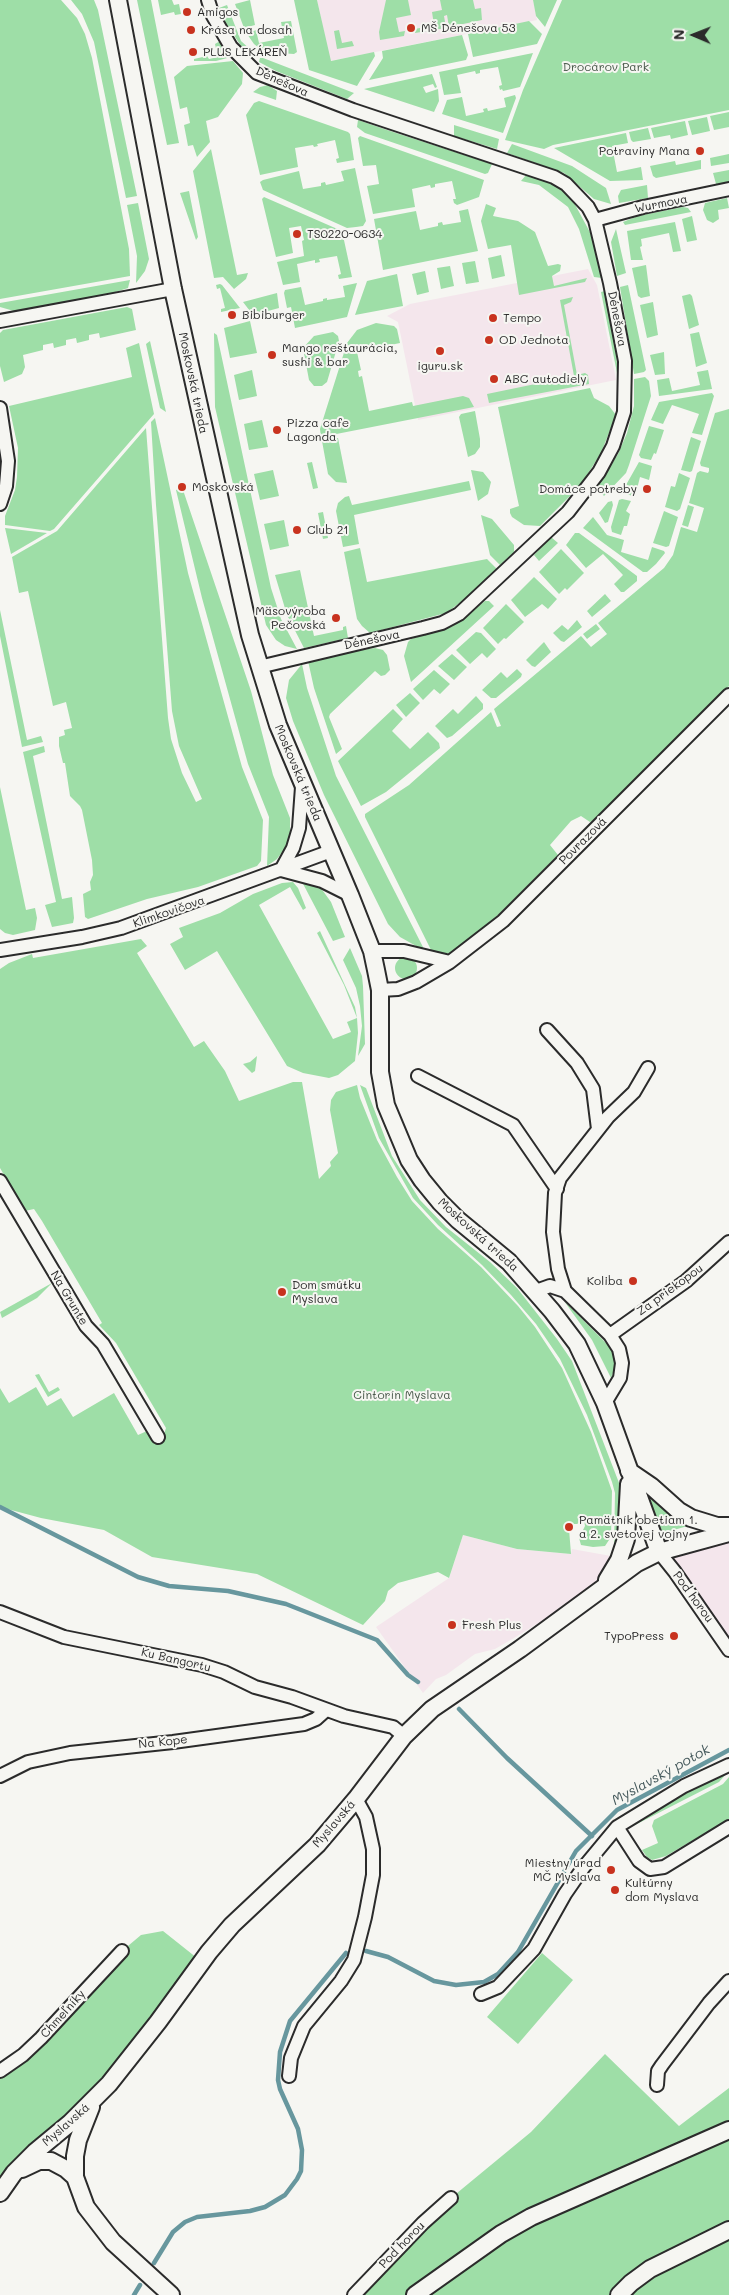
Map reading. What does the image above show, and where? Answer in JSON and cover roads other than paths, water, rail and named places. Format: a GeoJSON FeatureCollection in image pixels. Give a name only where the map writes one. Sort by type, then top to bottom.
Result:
{"type":"FeatureCollection","features":[{"type":"Feature","properties":{"kind":"street"},"geometry":{"type":"LineString","coordinates":[[108,0],[119,8]]}},
{"type":"Feature","properties":{"kind":"street","name":"Dénešova"},"geometry":{"type":"LineString","coordinates":[[208,0],[213,16],[231,48],[257,73],[353,110],[554,177],[578,194],[588,207],[594,220],[620,330],[625,361],[625,400],[619,428],[607,459],[568,512],[459,614],[449,620],[399,634],[303,655],[259,667]]}},
{"type":"Feature","properties":{"kind":"street","name":"Moskovská trieda"},"geometry":{"type":"LineString","coordinates":[[119,8],[172,289],[236,578],[259,667],[278,725],[372,951],[380,990],[380,1072],[386,1105],[409,1160],[440,1202],[509,1262],[536,1291],[577,1344],[605,1403],[628,1471],[659,1552]]}},
{"type":"Feature","properties":{"kind":"street","name":"Wurmova"},"geometry":{"type":"LineString","coordinates":[[594,220],[634,209],[729,190]]}},
{"type":"Feature","properties":{"kind":"street"},"geometry":{"type":"LineString","coordinates":[[0,322],[172,289]]}},
{"type":"Feature","properties":{"kind":"street"},"geometry":{"type":"LineString","coordinates":[[0,408],[8,461],[6,486],[0,504]]}},
{"type":"Feature","properties":{"kind":"street","name":"Povrazová"},"geometry":{"type":"LineString","coordinates":[[380,990],[407,987],[450,962],[503,921],[729,695]]}},
{"type":"Feature","properties":{"kind":"street"},"geometry":{"type":"LineString","coordinates":[[302,785],[303,806],[299,828],[293,848],[281,870],[322,881],[350,895]]}},
{"type":"Feature","properties":{"kind":"street","name":"Klimkovičova"},"geometry":{"type":"LineString","coordinates":[[0,950],[82,937],[121,928],[332,852]]}},
{"type":"Feature","properties":{"kind":"street"},"geometry":{"type":"LineString","coordinates":[[372,951],[404,951],[450,962]]}},
{"type":"Feature","properties":{"kind":"street"},"geometry":{"type":"LineString","coordinates":[[547,1030],[577,1063],[592,1089],[598,1129]]}},
{"type":"Feature","properties":{"kind":"street"},"geometry":{"type":"LineString","coordinates":[[565,1291],[558,1269],[553,1232],[557,1189],[560,1178],[598,1129],[634,1092],[648,1068]]}},
{"type":"Feature","properties":{"kind":"street"},"geometry":{"type":"LineString","coordinates":[[418,1076],[513,1124],[557,1189]]}},
{"type":"Feature","properties":{"kind":"street","name":"Na Grunte"},"geometry":{"type":"LineString","coordinates":[[0,1181],[86,1326],[103,1344],[158,1437]]}},
{"type":"Feature","properties":{"kind":"street","name":"Za priekopou"},"geometry":{"type":"LineString","coordinates":[[610,1335],[686,1281],[729,1242]]}},
{"type":"Feature","properties":{"kind":"street"},"geometry":{"type":"LineString","coordinates":[[536,1291],[550,1286],[565,1291],[610,1335],[621,1356],[622,1370],[620,1378],[605,1403]]}},
{"type":"Feature","properties":{"kind":"street"},"geometry":{"type":"LineString","coordinates":[[628,1471],[651,1486],[678,1511],[691,1518],[717,1526],[729,1526]]}},
{"type":"Feature","properties":{"kind":"street","name":"Moskovská trieda"},"geometry":{"type":"LineString","coordinates":[[598,1593],[620,1560],[626,1539],[628,1471]]}},
{"type":"Feature","properties":{"kind":"street","name":"Myslavská"},"geometry":{"type":"LineString","coordinates":[[0,2194],[14,2173],[35,2152],[94,2100],[158,2022],[208,1952],[232,1925],[317,1845],[356,1799],[404,1736],[442,1701],[598,1593],[630,1567],[659,1552],[729,1534]]}},
{"type":"Feature","properties":{"kind":"street","name":"Pod horou"},"geometry":{"type":"LineString","coordinates":[[659,1552],[728,1645]]}},
{"type":"Feature","properties":{"kind":"street","name":"Ku Bangortu"},"geometry":{"type":"LineString","coordinates":[[0,1612],[64,1637],[202,1665],[224,1672],[255,1687],[292,1697],[326,1710],[393,1728],[404,1736]]}},
{"type":"Feature","properties":{"kind":"street","name":"Na Kope"},"geometry":{"type":"LineString","coordinates":[[0,1776],[28,1762],[70,1753],[173,1742],[304,1724],[316,1719],[326,1710]]}},
{"type":"Feature","properties":{"kind":"street"},"geometry":{"type":"LineString","coordinates":[[481,1994],[498,1987],[534,1949],[565,1894],[583,1868],[617,1827],[684,1786],[729,1765]]}},
{"type":"Feature","properties":{"kind":"street"},"geometry":{"type":"LineString","coordinates":[[289,2076],[291,2058],[304,2026],[341,1981],[354,1960],[365,1917],[373,1875],[373,1849],[366,1817],[356,1799]]}},
{"type":"Feature","properties":{"kind":"street"},"geometry":{"type":"LineString","coordinates":[[617,1827],[639,1861],[650,1869],[664,1867],[729,1827]]}},
{"type":"Feature","properties":{"kind":"street","name":"Chmeľníky"},"geometry":{"type":"LineString","coordinates":[[0,2072],[23,2055],[41,2038],[122,1951]]}},
{"type":"Feature","properties":{"kind":"street"},"geometry":{"type":"LineString","coordinates":[[658,2084],[658,2071],[662,2065],[709,2003],[729,1981]]}},
{"type":"Feature","properties":{"kind":"street"},"geometry":{"type":"LineString","coordinates":[[94,2100],[78,2140],[75,2178],[86,2207],[94,2220],[113,2242],[171,2295]]}},
{"type":"Feature","properties":{"kind":"street"},"geometry":{"type":"LineString","coordinates":[[415,2295],[501,2234],[531,2217],[729,2130]]}},
{"type":"Feature","properties":{"kind":"street"},"geometry":{"type":"LineString","coordinates":[[14,2173],[32,2163],[45,2160],[58,2164],[75,2178]]}},
{"type":"Feature","properties":{"kind":"street","name":"Pod horou"},"geometry":{"type":"LineString","coordinates":[[354,2295],[423,2223],[451,2198]]}},
{"type":"Feature","properties":{"kind":"street"},"geometry":{"type":"LineString","coordinates":[[618,2295],[631,2282],[650,2270],[729,2230]]}},
{"type":"Feature","properties":{"kind":"waterway"},"geometry":{"type":"LineString","coordinates":[[0,1507],[138,1577],[169,1586],[228,1591],[286,1604],[377,1640],[408,1675],[418,1682]]}},
{"type":"Feature","properties":{"kind":"waterway"},"geometry":{"type":"LineString","coordinates":[[459,1709],[507,1758],[592,1836]]}},
{"type":"Feature","properties":{"kind":"waterway","name":"Myslavský potok"},"geometry":{"type":"LineString","coordinates":[[366,1951],[388,1957],[434,1981],[456,1985],[484,1982],[498,1974],[518,1952],[576,1851],[617,1810],[729,1750]]}},
{"type":"Feature","properties":{"kind":"waterway","name":"Myslavský potok"},"geometry":{"type":"LineString","coordinates":[[154,2263],[173,2232],[185,2222],[197,2217],[250,2211],[265,2207],[285,2195],[297,2179],[301,2171],[302,2150],[298,2129],[280,2089],[278,2080],[280,2052],[290,2021],[346,1953]]}},
{"type":"Feature","properties":{"kind":"waterway","name":"Myslavský potok"},"geometry":{"type":"LineString","coordinates":[[134,2295],[140,2285]]}},
{"type":"Feature","properties":{"kind":"place","name":"Amigos"},"geometry":{"type":"Point","coordinates":[187,12]}},
{"type":"Feature","properties":{"kind":"place","name":"MŠ Dénešova 53"},"geometry":{"type":"Point","coordinates":[411,28]}},
{"type":"Feature","properties":{"kind":"place","name":"Krása na dosah"},"geometry":{"type":"Point","coordinates":[191,30]}},
{"type":"Feature","properties":{"kind":"place","name":"PLUS LEKÁREŇ"},"geometry":{"type":"Point","coordinates":[193,52]}},
{"type":"Feature","properties":{"kind":"place","name":"Potraviny Mana"},"geometry":{"type":"Point","coordinates":[700,151]}},
{"type":"Feature","properties":{"kind":"place","name":"TS0220-0634"},"geometry":{"type":"Point","coordinates":[297,234]}},
{"type":"Feature","properties":{"kind":"place","name":"Bibiburger"},"geometry":{"type":"Point","coordinates":[232,315]}},
{"type":"Feature","properties":{"kind":"place","name":"Tempo"},"geometry":{"type":"Point","coordinates":[493,318]}},
{"type":"Feature","properties":{"kind":"place","name":"OD Jednota"},"geometry":{"type":"Point","coordinates":[489,340]}},
{"type":"Feature","properties":{"kind":"place","name":"iguru.sk"},"geometry":{"type":"Point","coordinates":[440,351]}},
{"type":"Feature","properties":{"kind":"place","name":"Mango reštaurácia, sushi & bar"},"geometry":{"type":"Point","coordinates":[272,355]}},
{"type":"Feature","properties":{"kind":"place","name":"ABC autodiely"},"geometry":{"type":"Point","coordinates":[494,379]}},
{"type":"Feature","properties":{"kind":"place","name":"Pizza cafe Lagonda"},"geometry":{"type":"Point","coordinates":[277,430]}},
{"type":"Feature","properties":{"kind":"place","name":"Moskovská"},"geometry":{"type":"Point","coordinates":[182,487]}},
{"type":"Feature","properties":{"kind":"place","name":"Domáce potreby"},"geometry":{"type":"Point","coordinates":[647,489]}},
{"type":"Feature","properties":{"kind":"place","name":"Club 21"},"geometry":{"type":"Point","coordinates":[297,530]}},
{"type":"Feature","properties":{"kind":"place","name":"Mäsovýroba Pečovská"},"geometry":{"type":"Point","coordinates":[336,618]}},
{"type":"Feature","properties":{"kind":"place","name":"Koliba"},"geometry":{"type":"Point","coordinates":[633,1281]}},
{"type":"Feature","properties":{"kind":"place","name":"Dom smútku Myslava"},"geometry":{"type":"Point","coordinates":[282,1292]}},
{"type":"Feature","properties":{"kind":"place","name":"Pamätník obetiam 1. a 2. svetovej vojny"},"geometry":{"type":"Point","coordinates":[569,1527]}},
{"type":"Feature","properties":{"kind":"place","name":"Fresh Plus"},"geometry":{"type":"Point","coordinates":[452,1625]}},
{"type":"Feature","properties":{"kind":"place","name":"TypoPress"},"geometry":{"type":"Point","coordinates":[674,1636]}},
{"type":"Feature","properties":{"kind":"place","name":"Miestny úrad MČ Myslava"},"geometry":{"type":"Point","coordinates":[611,1870]}},
{"type":"Feature","properties":{"kind":"place","name":"Kultúrny dom Myslava"},"geometry":{"type":"Point","coordinates":[615,1890]}},
{"type":"Feature","properties":{"kind":"park label","name":"Drocárov Park"},"geometry":{"type":"Point","coordinates":[606,67]}},
{"type":"Feature","properties":{"kind":"park label","name":"Cintorín Myslava"},"geometry":{"type":"Point","coordinates":[402,1395]}}]}
